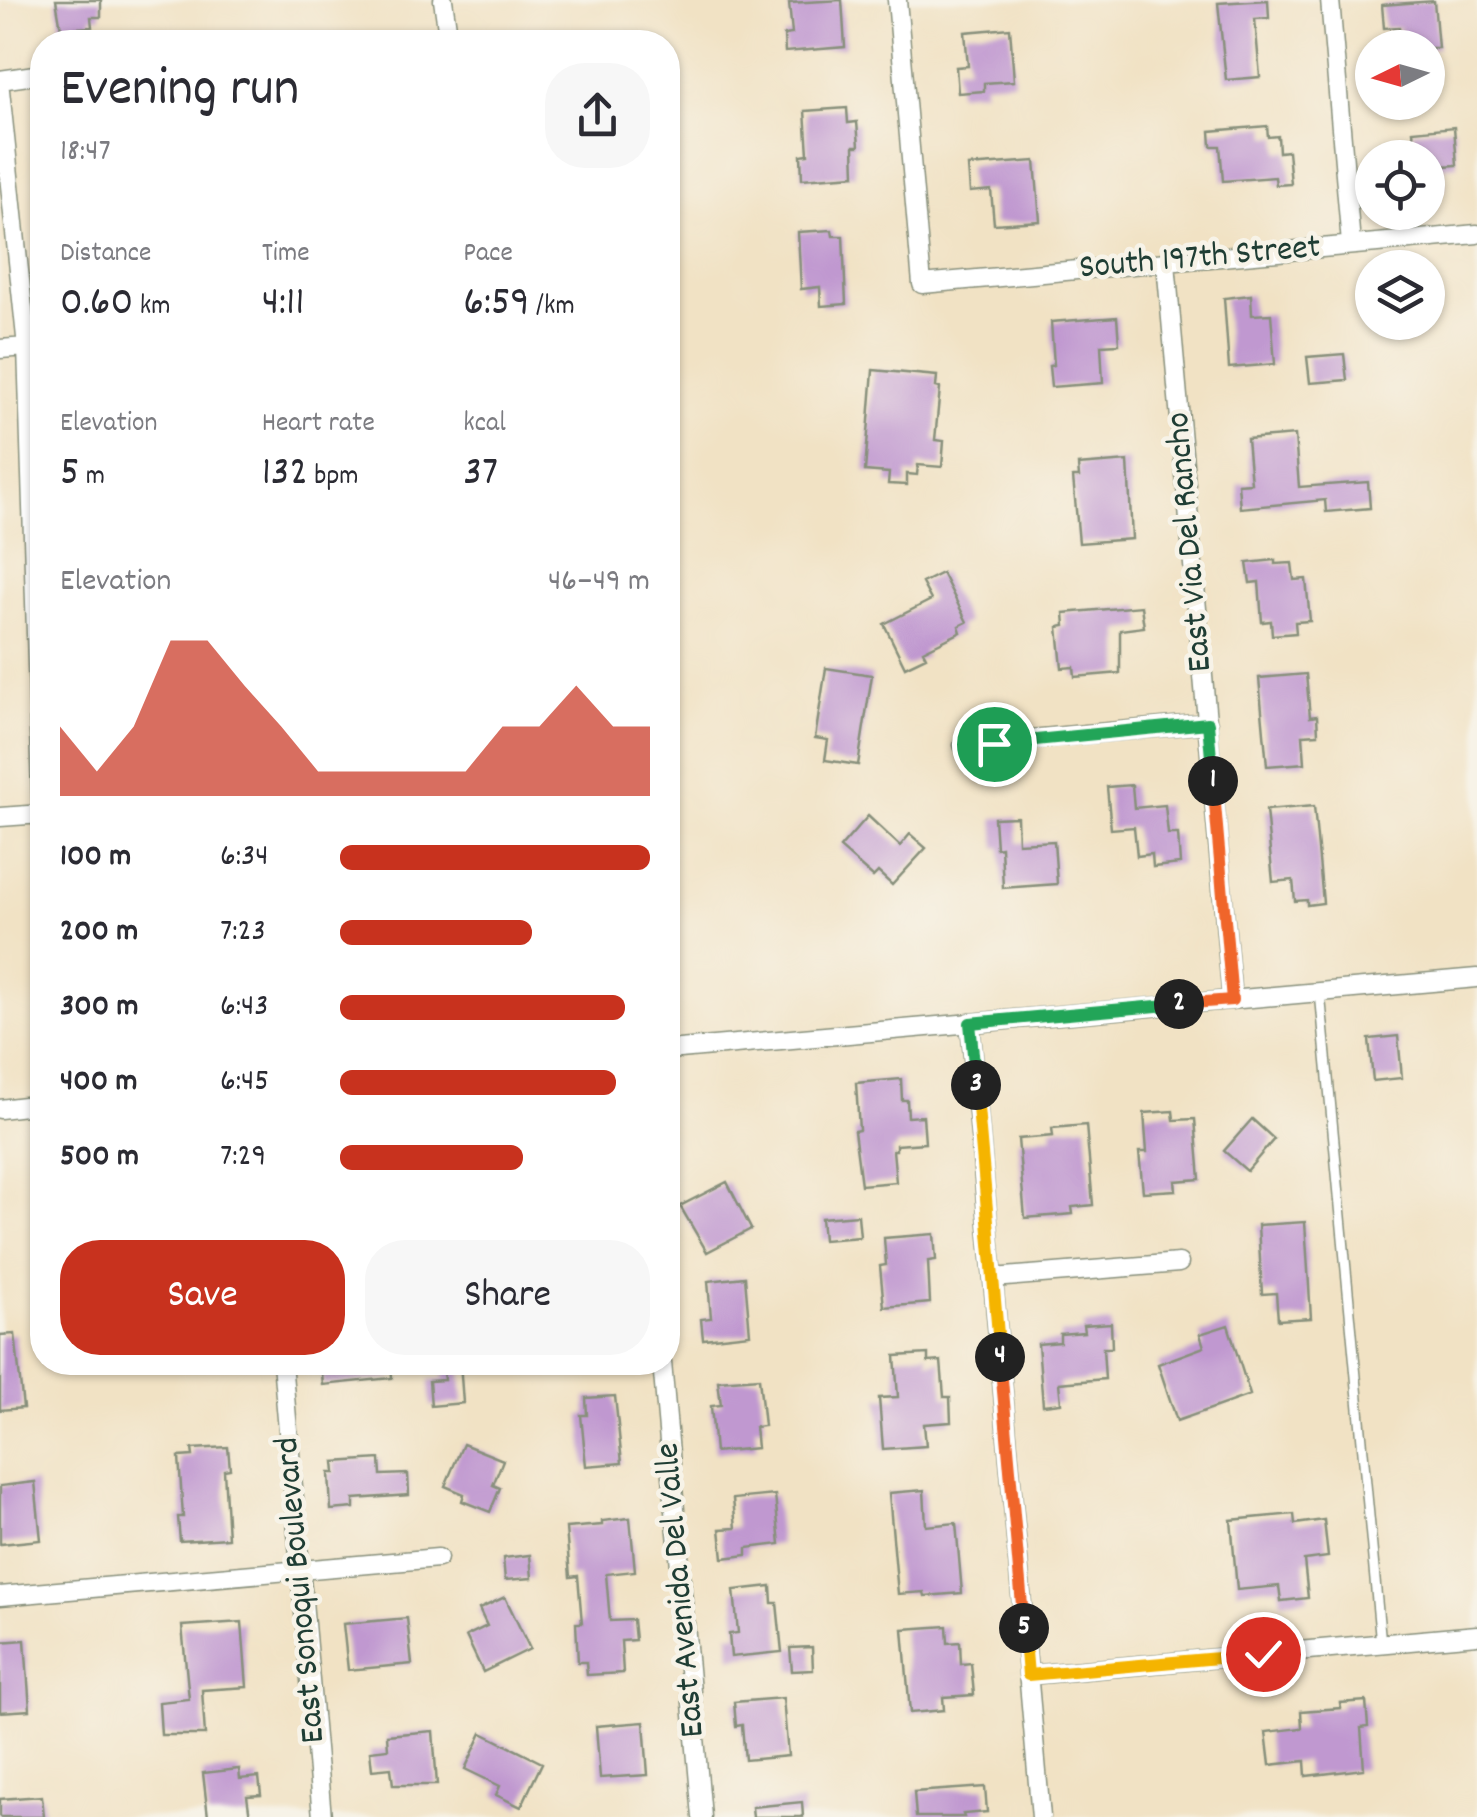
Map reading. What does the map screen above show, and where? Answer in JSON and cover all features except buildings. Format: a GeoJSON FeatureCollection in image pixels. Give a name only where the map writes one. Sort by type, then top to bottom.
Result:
{"type":"FeatureCollection","features":[{"type":"Feature","properties":{"kind":"street"},"geometry":{"type":"LineString","coordinates":[[443,0],[448,30]]}},
{"type":"Feature","properties":{"kind":"street","name":"South 197th Street"},"geometry":{"type":"LineString","coordinates":[[897,0],[922,284],[1477,234]]}},
{"type":"Feature","properties":{"kind":"street"},"geometry":{"type":"LineString","coordinates":[[1330,0],[1351,244]]}},
{"type":"Feature","properties":{"kind":"street"},"geometry":{"type":"LineString","coordinates":[[0,80],[30,76]]}},
{"type":"Feature","properties":{"kind":"street"},"geometry":{"type":"LineString","coordinates":[[0,90],[26,347],[30,464]]}},
{"type":"Feature","properties":{"kind":"street","name":"East Via Del Rancho"},"geometry":{"type":"LineString","coordinates":[[1166,263],[1232,1000]]}},
{"type":"Feature","properties":{"kind":"street"},"geometry":{"type":"LineString","coordinates":[[0,348],[26,347]]}},
{"type":"Feature","properties":{"kind":"street"},"geometry":{"type":"LineString","coordinates":[[963,746],[1208,723]]}},
{"type":"Feature","properties":{"kind":"street"},"geometry":{"type":"LineString","coordinates":[[0,817],[30,815]]}},
{"type":"Feature","properties":{"kind":"street"},"geometry":{"type":"LineString","coordinates":[[680,1049],[1477,978]]}},
{"type":"Feature","properties":{"kind":"street"},"geometry":{"type":"LineString","coordinates":[[970,1023],[1041,1817]]}},
{"type":"Feature","properties":{"kind":"street"},"geometry":{"type":"LineString","coordinates":[[0,1108],[30,1105]]}},
{"type":"Feature","properties":{"kind":"street"},"geometry":{"type":"LineString","coordinates":[[993,1278],[1180,1263]]}},
{"type":"Feature","properties":{"kind":"street","name":"East Sonoqui Boulevard"},"geometry":{"type":"LineString","coordinates":[[283,1375],[322,1817]]}},
{"type":"Feature","properties":{"kind":"street","name":"East Avenida Del Valle"},"geometry":{"type":"LineString","coordinates":[[663,1375],[702,1817]]}},
{"type":"Feature","properties":{"kind":"street"},"geometry":{"type":"LineString","coordinates":[[0,1596],[438,1558]]}},
{"type":"Feature","properties":{"kind":"street"},"geometry":{"type":"LineString","coordinates":[[1028,1675],[1477,1635]]}},
{"type":"Feature","properties":{"kind":"lane"},"geometry":{"type":"LineString","coordinates":[[1320,992],[1380,1644]]}},
{"type":"Feature","properties":{"kind":"route"},"geometry":{"type":"LineString","coordinates":[[994,744],[1208,723],[1232,1000],[970,1023],[1028,1675],[1263,1654]]}}]}
